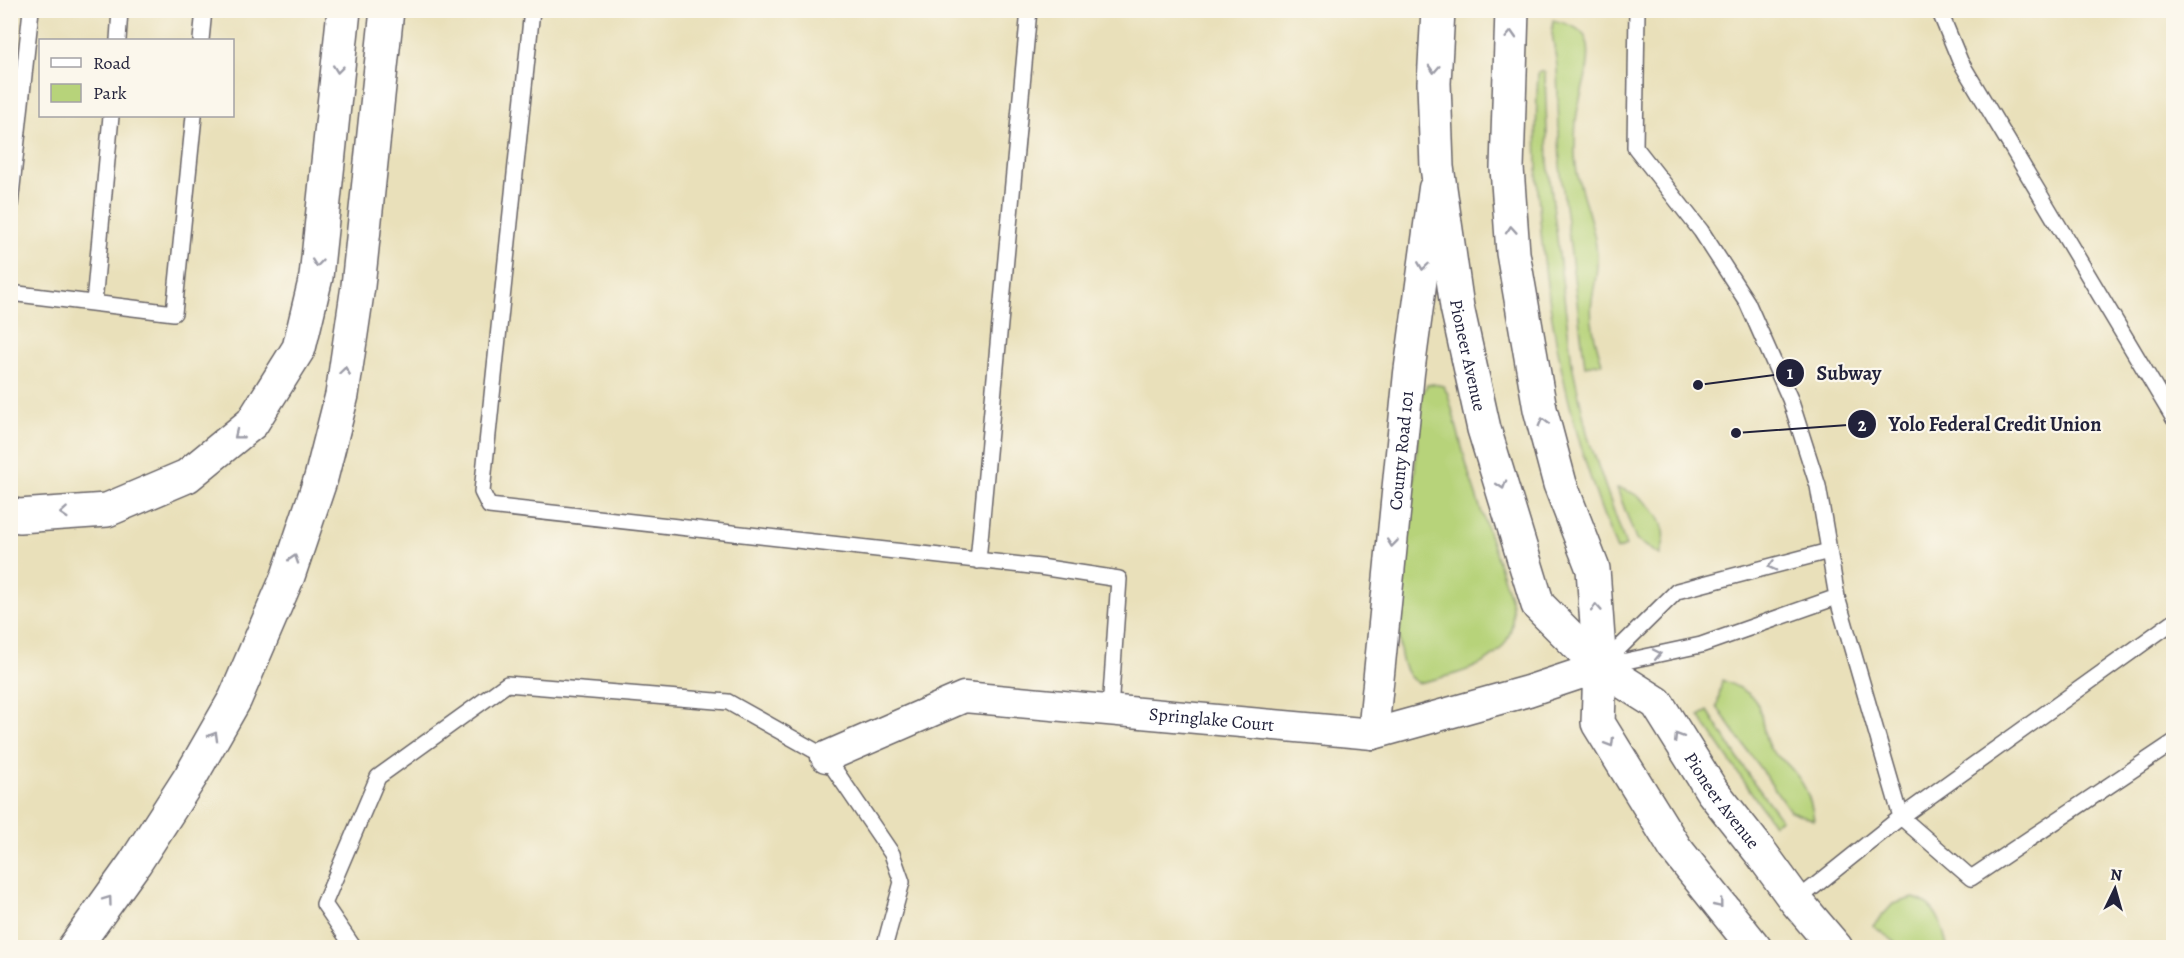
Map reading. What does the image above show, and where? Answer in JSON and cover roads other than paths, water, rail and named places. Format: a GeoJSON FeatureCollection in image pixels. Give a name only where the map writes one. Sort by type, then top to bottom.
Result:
{"type":"FeatureCollection","features":[{"type":"Feature","properties":{"kind":"main road"},"geometry":{"type":"LineString","coordinates":[[10,514],[20,516],[107,510],[187,476],[252,423],[300,348],[316,277],[344,10]]}},
{"type":"Feature","properties":{"kind":"main road"},"geometry":{"type":"LineString","coordinates":[[74,948],[135,863],[191,776],[235,699],[288,576],[321,478],[342,395],[358,286],[387,10]]}},
{"type":"Feature","properties":{"kind":"main road","name":"Pioneer Avenue"},"geometry":{"type":"LineString","coordinates":[[1438,10],[1434,83],[1437,167],[1457,306],[1484,429],[1539,605],[1600,667],[1657,703],[1712,791],[1796,901],[1836,948]]}},
{"type":"Feature","properties":{"kind":"main road"},"geometry":{"type":"LineString","coordinates":[[1512,10],[1507,168],[1513,253],[1540,409],[1560,484],[1593,569],[1600,667],[1598,723],[1675,848],[1755,948]]}},
{"type":"Feature","properties":{"kind":"street","name":"County Road 101"},"geometry":{"type":"LineString","coordinates":[[1373,734],[1409,373],[1437,167]]}},
{"type":"Feature","properties":{"kind":"street","name":"Springlake Court"},"geometry":{"type":"LineString","coordinates":[[826,757],[964,697],[1373,734],[1528,691],[1600,667]]}},
{"type":"Feature","properties":{"kind":"lane"},"geometry":{"type":"LineString","coordinates":[[10,205],[31,10]]}},
{"type":"Feature","properties":{"kind":"lane"},"geometry":{"type":"LineString","coordinates":[[118,39],[120,10]]}},
{"type":"Feature","properties":{"kind":"lane"},"geometry":{"type":"LineString","coordinates":[[201,39],[204,10]]}},
{"type":"Feature","properties":{"kind":"lane"},"geometry":{"type":"LineString","coordinates":[[532,10],[482,492],[489,506],[1119,579],[1110,710]]}},
{"type":"Feature","properties":{"kind":"lane"},"geometry":{"type":"LineString","coordinates":[[978,561],[1029,10]]}},
{"type":"Feature","properties":{"kind":"lane"},"geometry":{"type":"LineString","coordinates":[[1637,10],[1635,147],[1701,231],[1748,302],[1790,399],[1818,486],[1837,597],[1901,817],[1971,878],[2174,742]]}},
{"type":"Feature","properties":{"kind":"lane"},"geometry":{"type":"LineString","coordinates":[[1939,10],[1960,61],[2174,419]]}},
{"type":"Feature","properties":{"kind":"lane"},"geometry":{"type":"LineString","coordinates":[[94,303],[111,117]]}},
{"type":"Feature","properties":{"kind":"lane"},"geometry":{"type":"LineString","coordinates":[[10,292],[174,313],[194,117]]}},
{"type":"Feature","properties":{"kind":"lane"},"geometry":{"type":"LineString","coordinates":[[1600,667],[1677,591],[1829,552]]}},
{"type":"Feature","properties":{"kind":"lane"},"geometry":{"type":"LineString","coordinates":[[1600,667],[1701,645],[1837,597]]}},
{"type":"Feature","properties":{"kind":"lane"},"geometry":{"type":"LineString","coordinates":[[1796,901],[1901,817],[2174,621]]}},
{"type":"Feature","properties":{"kind":"lane"},"geometry":{"type":"LineString","coordinates":[[354,948],[324,904],[378,777],[507,684],[728,702],[826,757],[892,854],[902,882],[884,948]]}},
{"type":"Feature","properties":{"kind":"place","name":"Subway"},"geometry":{"type":"Point","coordinates":[1698,385]}},
{"type":"Feature","properties":{"kind":"place","name":"Yolo Federal Credit Union"},"geometry":{"type":"Point","coordinates":[1736,433]}}]}
